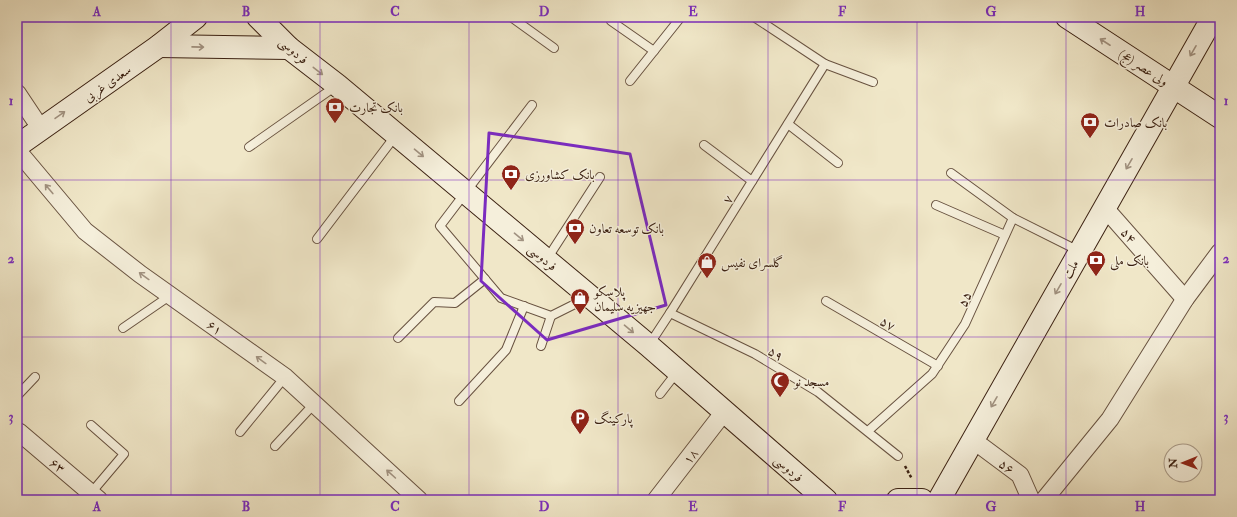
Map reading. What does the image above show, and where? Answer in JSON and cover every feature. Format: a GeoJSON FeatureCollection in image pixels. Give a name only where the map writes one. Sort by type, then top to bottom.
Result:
{"type":"FeatureCollection","features":[{"type":"Feature","properties":{"kind":"main road","name":"سعدی غربی"},"geometry":{"type":"LineString","coordinates":[[17,146],[159,46],[196,17]]}},
{"type":"Feature","properties":{"kind":"main road","name":"فردوسی"},"geometry":{"type":"LineString","coordinates":[[258,17],[289,48],[337,85],[590,296],[826,500]]}},
{"type":"Feature","properties":{"kind":"main road","name":"ولی عصر (عج)"},"geometry":{"type":"LineString","coordinates":[[1067,17],[1220,117]]}},
{"type":"Feature","properties":{"kind":"main road","name":"ملت"},"geometry":{"type":"LineString","coordinates":[[939,500],[1213,17]]}},
{"type":"Feature","properties":{"kind":"main road"},"geometry":{"type":"LineString","coordinates":[[159,46],[289,48]]}},
{"type":"Feature","properties":{"kind":"main road"},"geometry":{"type":"LineString","coordinates":[[898,500],[922,500]]}},
{"type":"Feature","properties":{"kind":"street"},"geometry":{"type":"LineString","coordinates":[[17,93],[41,129]]}},
{"type":"Feature","properties":{"kind":"street","name":"۶۱"},"geometry":{"type":"LineString","coordinates":[[17,150],[85,231],[285,377],[419,500]]}},
{"type":"Feature","properties":{"kind":"street","name":"۵۴"},"geometry":{"type":"LineString","coordinates":[[1104,207],[1185,299]]}},
{"type":"Feature","properties":{"kind":"street"},"geometry":{"type":"LineString","coordinates":[[1044,500],[1110,419],[1185,299],[1220,252]]}},
{"type":"Feature","properties":{"kind":"street","name":"۱۸"},"geometry":{"type":"LineString","coordinates":[[656,500],[724,412]]}},
{"type":"Feature","properties":{"kind":"street","name":"۶۳"},"geometry":{"type":"LineString","coordinates":[[17,432],[19,432],[95,496]]}},
{"type":"Feature","properties":{"kind":"street","name":"۵۶"},"geometry":{"type":"LineString","coordinates":[[972,440],[1020,475],[1031,500]]}},
{"type":"Feature","properties":{"kind":"lane"},"geometry":{"type":"LineString","coordinates":[[510,17],[554,48]]}},
{"type":"Feature","properties":{"kind":"lane"},"geometry":{"type":"LineString","coordinates":[[630,81],[681,17]]}},
{"type":"Feature","properties":{"kind":"lane"},"geometry":{"type":"LineString","coordinates":[[754,17],[825,64],[873,82]]}},
{"type":"Feature","properties":{"kind":"lane"},"geometry":{"type":"LineString","coordinates":[[611,21],[654,51]]}},
{"type":"Feature","properties":{"kind":"lane","name":"۷"},"geometry":{"type":"LineString","coordinates":[[648,345],[670,313],[825,64]]}},
{"type":"Feature","properties":{"kind":"lane"},"geometry":{"type":"LineString","coordinates":[[249,147],[337,85]]}},
{"type":"Feature","properties":{"kind":"lane"},"geometry":{"type":"LineString","coordinates":[[532,105],[440,226],[501,298],[552,316]]}},
{"type":"Feature","properties":{"kind":"lane"},"geometry":{"type":"LineString","coordinates":[[788,124],[838,163]]}},
{"type":"Feature","properties":{"kind":"lane"},"geometry":{"type":"LineString","coordinates":[[317,239],[396,135]]}},
{"type":"Feature","properties":{"kind":"lane"},"geometry":{"type":"LineString","coordinates":[[704,144],[752,181]]}},
{"type":"Feature","properties":{"kind":"lane"},"geometry":{"type":"LineString","coordinates":[[951,173],[1013,218],[1080,252]]}},
{"type":"Feature","properties":{"kind":"lane"},"geometry":{"type":"LineString","coordinates":[[546,260],[600,177]]}},
{"type":"Feature","properties":{"kind":"lane"},"geometry":{"type":"LineString","coordinates":[[936,205],[1005,235]]}},
{"type":"Feature","properties":{"kind":"lane","name":"۵۵"},"geometry":{"type":"LineString","coordinates":[[868,431],[932,374],[938,366],[965,324],[1013,218]]}},
{"type":"Feature","properties":{"kind":"lane"},"geometry":{"type":"LineString","coordinates":[[398,338],[434,302],[455,304],[485,279]]}},
{"type":"Feature","properties":{"kind":"lane"},"geometry":{"type":"LineString","coordinates":[[123,328],[171,295]]}},
{"type":"Feature","properties":{"kind":"lane"},"geometry":{"type":"LineString","coordinates":[[541,346],[552,316],[590,296]]}},
{"type":"Feature","properties":{"kind":"lane","name":"۵۷"},"geometry":{"type":"LineString","coordinates":[[826,301],[938,366]]}},
{"type":"Feature","properties":{"kind":"lane"},"geometry":{"type":"LineString","coordinates":[[459,401],[506,350],[524,306]]}},
{"type":"Feature","properties":{"kind":"lane","name":"۵۹"},"geometry":{"type":"LineString","coordinates":[[670,313],[762,358],[818,392],[898,456]]}},
{"type":"Feature","properties":{"kind":"lane"},"geometry":{"type":"LineString","coordinates":[[660,394],[678,371]]}},
{"type":"Feature","properties":{"kind":"lane"},"geometry":{"type":"LineString","coordinates":[[240,432],[285,377]]}},
{"type":"Feature","properties":{"kind":"lane"},"geometry":{"type":"LineString","coordinates":[[17,396],[35,378]]}},
{"type":"Feature","properties":{"kind":"lane"},"geometry":{"type":"LineString","coordinates":[[275,446],[314,404]]}},
{"type":"Feature","properties":{"kind":"lane"},"geometry":{"type":"LineString","coordinates":[[91,425],[124,454],[95,496]]}},
{"type":"Feature","properties":{"kind":"highlighted area"},"geometry":{"type":"Polygon","coordinates":[[[489,133],[630,154],[666,305],[547,340],[481,281],[489,133]]]}},
{"type":"Feature","properties":{"kind":"place","name":"بانک تجارت"},"geometry":{"type":"Point","coordinates":[335,124]}},
{"type":"Feature","properties":{"kind":"place","name":"بانک صادرات"},"geometry":{"type":"Point","coordinates":[1090,139]}},
{"type":"Feature","properties":{"kind":"place","name":"بانک کشاورزی"},"geometry":{"type":"Point","coordinates":[511,191]}},
{"type":"Feature","properties":{"kind":"place","name":"بانک توسعه تعاون"},"geometry":{"type":"Point","coordinates":[575,245]}},
{"type":"Feature","properties":{"kind":"place","name":"بانک ملی"},"geometry":{"type":"Point","coordinates":[1096,277]}},
{"type":"Feature","properties":{"kind":"place","name":"گلسرای نفیس"},"geometry":{"type":"Point","coordinates":[707,279]}},
{"type":"Feature","properties":{"kind":"place","name":"پلاسکو جهیزیه سلیمان"},"geometry":{"type":"Point","coordinates":[580,315]}},
{"type":"Feature","properties":{"kind":"place","name":"مسجد نو"},"geometry":{"type":"Point","coordinates":[780,398]}},
{"type":"Feature","properties":{"kind":"place","name":"پارکینگ"},"geometry":{"type":"Point","coordinates":[580,435]}}]}
